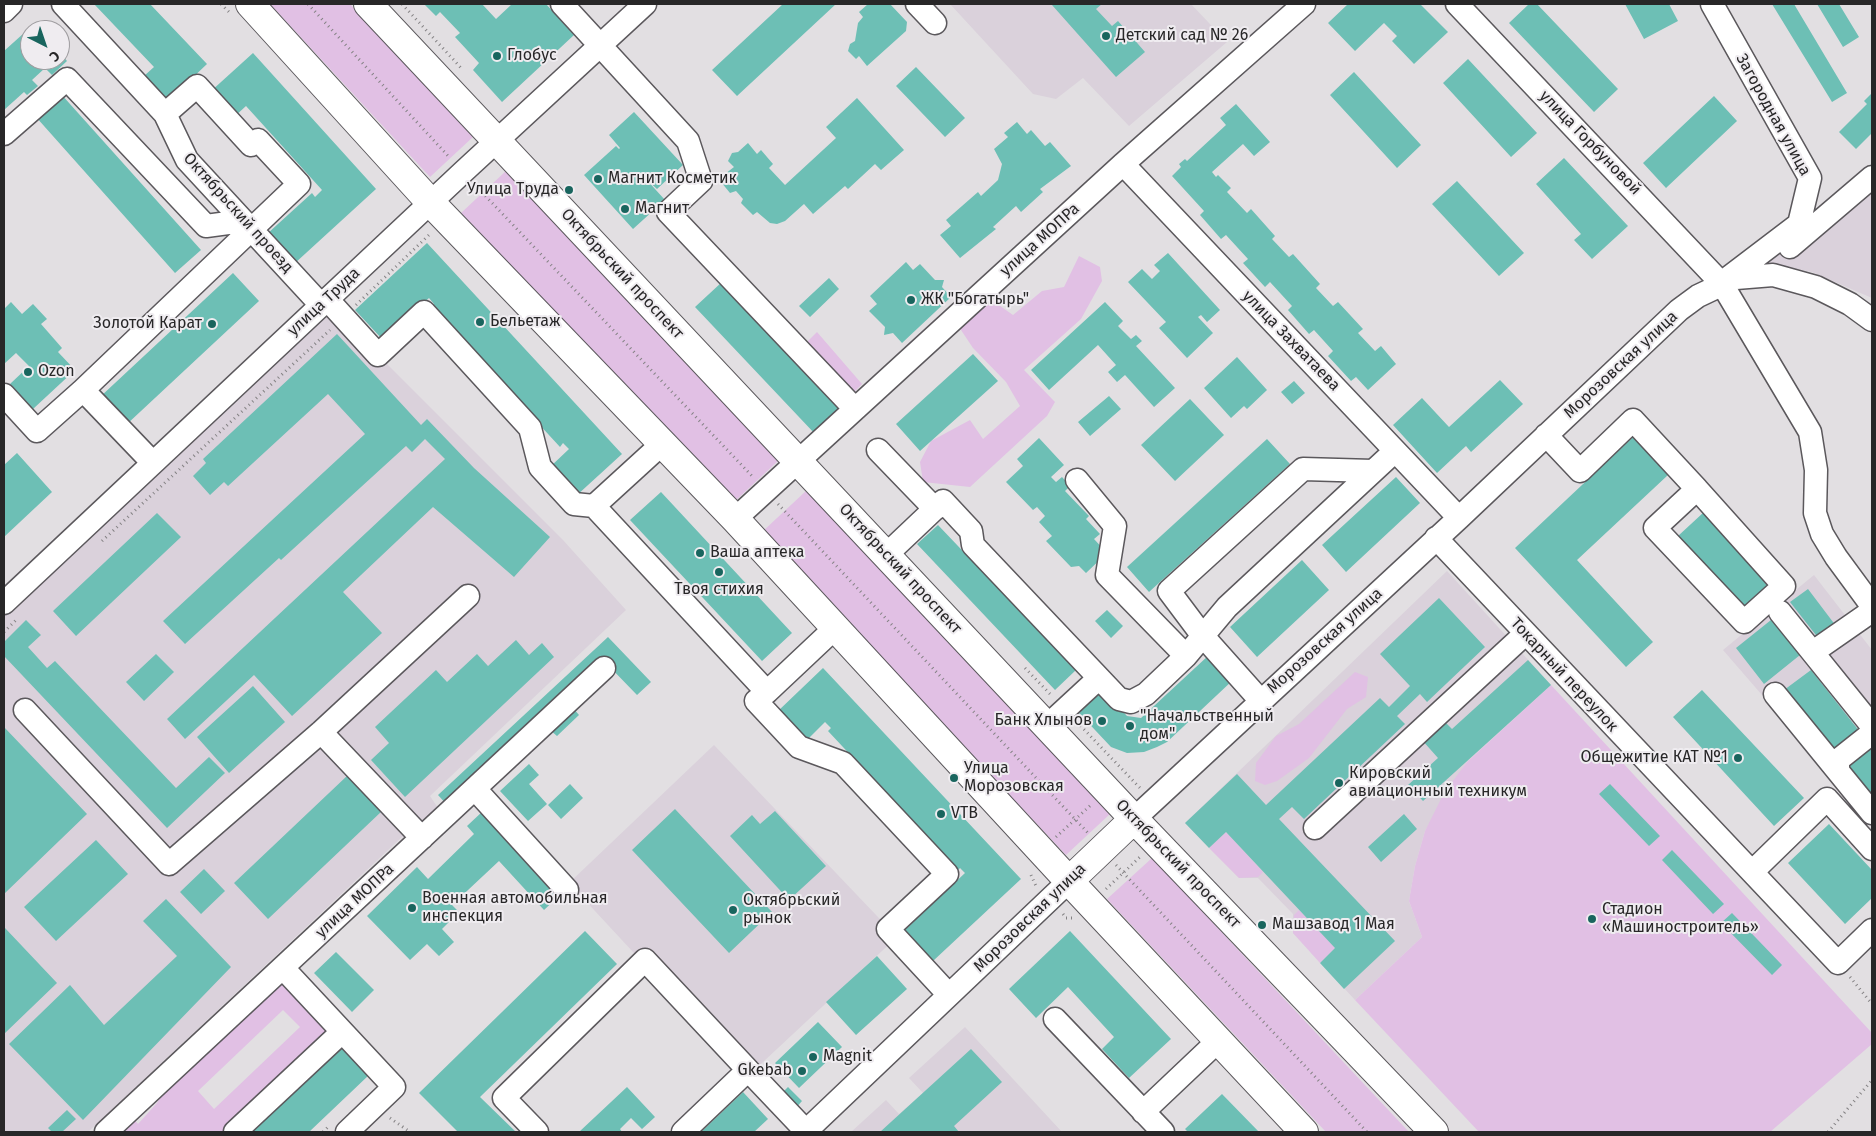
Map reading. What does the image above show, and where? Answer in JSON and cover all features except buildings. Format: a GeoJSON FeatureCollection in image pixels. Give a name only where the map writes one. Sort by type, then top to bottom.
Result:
{"type":"FeatureCollection","features":[{"type":"Feature","properties":{"kind":"main road"},"geometry":{"type":"LineString","coordinates":[[250,4],[430,202],[663,443],[835,628],[1035,863],[1069,881],[1304,1132]]}},
{"type":"Feature","properties":{"kind":"main road","name":"Октябрьский проспект"},"geometry":{"type":"LineString","coordinates":[[368,4],[1047,726],[1117,782],[1134,819],[1434,1132]]}},
{"type":"Feature","properties":{"kind":"main road","name":"Морозовская улица"},"geometry":{"type":"LineString","coordinates":[[1069,881],[1134,819]]}},
{"type":"Feature","properties":{"kind":"street"},"geometry":{"type":"LineString","coordinates":[[4,11],[11,4]]}},
{"type":"Feature","properties":{"kind":"street","name":"Октябрьский проезд"},"geometry":{"type":"LineString","coordinates":[[63,4],[165,114],[187,160],[248,226],[324,302],[343,317],[378,355],[424,312],[530,428],[540,467],[574,504],[594,506]]}},
{"type":"Feature","properties":{"kind":"street"},"geometry":{"type":"LineString","coordinates":[[562,4],[688,141],[702,181],[668,212],[855,409]]}},
{"type":"Feature","properties":{"kind":"street","name":"улица Труда"},"geometry":{"type":"LineString","coordinates":[[11,611],[152,463],[430,202],[645,4]]}},
{"type":"Feature","properties":{"kind":"street"},"geometry":{"type":"LineString","coordinates":[[916,4],[935,22]]}},
{"type":"Feature","properties":{"kind":"street","name":"улица МОПРа"},"geometry":{"type":"LineString","coordinates":[[735,519],[1123,164],[1304,4]]}},
{"type":"Feature","properties":{"kind":"street","name":"улица Горбуновой"},"geometry":{"type":"LineString","coordinates":[[1458,4],[1722,284],[1810,432],[1816,470],[1815,513],[1822,534],[1836,557],[1872,606]]}},
{"type":"Feature","properties":{"kind":"street","name":"Загородная улица"},"geometry":{"type":"LineString","coordinates":[[1712,4],[1810,178],[1799,224],[1722,284]]}},
{"type":"Feature","properties":{"kind":"street"},"geometry":{"type":"LineString","coordinates":[[4,134],[67,79],[206,226],[248,226]]}},
{"type":"Feature","properties":{"kind":"street"},"geometry":{"type":"LineString","coordinates":[[4,395],[37,431],[84,390],[248,226],[299,184],[258,140],[251,145],[197,86],[165,114]]}},
{"type":"Feature","properties":{"kind":"street","name":"улица Захватаева"},"geometry":{"type":"LineString","coordinates":[[1123,164],[1459,518]]}},
{"type":"Feature","properties":{"kind":"street"},"geometry":{"type":"LineString","coordinates":[[1756,275],[1872,177]]}},
{"type":"Feature","properties":{"kind":"street"},"geometry":{"type":"LineString","coordinates":[[1722,284],[1756,275],[1773,274],[1802,281],[1850,304],[1872,320]]}},
{"type":"Feature","properties":{"kind":"street","name":"Морозовская улица"},"geometry":{"type":"LineString","coordinates":[[1134,819],[1260,700],[1459,518],[1679,310],[1698,296],[1722,284]]}},
{"type":"Feature","properties":{"kind":"street"},"geometry":{"type":"LineString","coordinates":[[84,390],[152,463]]}},
{"type":"Feature","properties":{"kind":"street"},"geometry":{"type":"LineString","coordinates":[[1546,436],[1580,471],[1633,420],[1697,490],[1784,586],[1744,622],[1655,528],[1697,490]]}},
{"type":"Feature","properties":{"kind":"street"},"geometry":{"type":"LineString","coordinates":[[663,443],[594,506],[767,692]]}},
{"type":"Feature","properties":{"kind":"street"},"geometry":{"type":"LineString","coordinates":[[878,450],[935,510]]}},
{"type":"Feature","properties":{"kind":"street"},"geometry":{"type":"LineString","coordinates":[[886,555],[944,501],[971,531],[973,545],[1118,699],[1131,702],[1146,694],[1186,656],[1227,607],[1395,451]]}},
{"type":"Feature","properties":{"kind":"street"},"geometry":{"type":"LineString","coordinates":[[1260,700],[1202,635],[1169,591],[1303,469],[1373,471]]}},
{"type":"Feature","properties":{"kind":"street"},"geometry":{"type":"LineString","coordinates":[[1077,480],[1115,526],[1107,574],[1186,656]]}},
{"type":"Feature","properties":{"kind":"street","name":"Токарный переулок"},"geometry":{"type":"LineString","coordinates":[[1436,538],[1838,963]]}},
{"type":"Feature","properties":{"kind":"street"},"geometry":{"type":"LineString","coordinates":[[25,710],[168,864],[321,732],[468,596]]}},
{"type":"Feature","properties":{"kind":"street"},"geometry":{"type":"LineString","coordinates":[[1813,652],[1872,611]]}},
{"type":"Feature","properties":{"kind":"street"},"geometry":{"type":"LineString","coordinates":[[1780,612],[1872,726]]}},
{"type":"Feature","properties":{"kind":"street"},"geometry":{"type":"LineString","coordinates":[[835,628],[756,701],[799,747],[843,763],[947,874],[888,930],[949,995]]}},
{"type":"Feature","properties":{"kind":"street"},"geometry":{"type":"LineString","coordinates":[[1315,828],[1525,634]]}},
{"type":"Feature","properties":{"kind":"street","name":"улица МОПРа"},"geometry":{"type":"LineString","coordinates":[[106,1132],[604,668]]}},
{"type":"Feature","properties":{"kind":"street"},"geometry":{"type":"LineString","coordinates":[[1047,726],[1099,678]]}},
{"type":"Feature","properties":{"kind":"street"},"geometry":{"type":"LineString","coordinates":[[1776,694],[1872,813]]}},
{"type":"Feature","properties":{"kind":"street"},"geometry":{"type":"LineString","coordinates":[[321,732],[422,838]]}},
{"type":"Feature","properties":{"kind":"street"},"geometry":{"type":"LineString","coordinates":[[1838,771],[1838,760],[1872,733]]}},
{"type":"Feature","properties":{"kind":"street"},"geometry":{"type":"LineString","coordinates":[[475,789],[568,890]]}},
{"type":"Feature","properties":{"kind":"street"},"geometry":{"type":"LineString","coordinates":[[1752,872],[1827,799],[1872,849]]}},
{"type":"Feature","properties":{"kind":"street","name":"Морозовская улица"},"geometry":{"type":"LineString","coordinates":[[805,1132],[1069,881]]}},
{"type":"Feature","properties":{"kind":"street"},"geometry":{"type":"LineString","coordinates":[[1838,963],[1872,930]]}},
{"type":"Feature","properties":{"kind":"street"},"geometry":{"type":"LineString","coordinates":[[537,1132],[504,1098],[645,960],[805,1132]]}},
{"type":"Feature","properties":{"kind":"street"},"geometry":{"type":"LineString","coordinates":[[283,968],[394,1087],[338,1129]]}},
{"type":"Feature","properties":{"kind":"street"},"geometry":{"type":"LineString","coordinates":[[1055,1019],[1162,1132]]}},
{"type":"Feature","properties":{"kind":"street"},"geometry":{"type":"LineString","coordinates":[[235,1132],[342,1032]]}},
{"type":"Feature","properties":{"kind":"street"},"geometry":{"type":"LineString","coordinates":[[1143,1112],[1218,1041]]}},
{"type":"Feature","properties":{"kind":"street"},"geometry":{"type":"LineString","coordinates":[[683,1132],[748,1070]]}},
{"type":"Feature","properties":{"kind":"path"},"geometry":{"type":"LineString","coordinates":[[308,4],[463,172],[766,490],[1075,819],[1089,834],[1100,851],[1124,872],[1367,1132]]}},
{"type":"Feature","properties":{"kind":"path"},"geometry":{"type":"LineString","coordinates":[[98,544],[430,236]]}},
{"type":"Feature","properties":{"kind":"path"},"geometry":{"type":"LineString","coordinates":[[4,632],[11,611]]}},
{"type":"Feature","properties":{"kind":"path"},"geometry":{"type":"LineString","coordinates":[[1040,890],[1033,882],[1035,863],[1075,819],[1117,782]]}},
{"type":"Feature","properties":{"kind":"path"},"geometry":{"type":"LineString","coordinates":[[1104,891],[1146,852]]}},
{"type":"Feature","properties":{"kind":"path"},"geometry":{"type":"LineString","coordinates":[[1838,963],[1872,1004]]}},
{"type":"Feature","properties":{"kind":"path"},"geometry":{"type":"LineString","coordinates":[[1828,1132],[1872,1080]]}},
{"type":"Feature","properties":{"kind":"path"},"geometry":{"type":"LineString","coordinates":[[323,1132],[338,1129]]}},
{"type":"Feature","properties":{"kind":"shaded area"},"geometry":{"type":"Polygon","coordinates":[[[270,4],[350,4],[473,137],[430,177],[270,4]]]}},
{"type":"Feature","properties":{"kind":"shaded area"},"geometry":{"type":"Polygon","coordinates":[[[950,4],[1191,4],[1227,42],[1129,126],[1083,78],[1056,99],[1033,94],[950,4]]]}},
{"type":"Feature","properties":{"kind":"shaded area"},"geometry":{"type":"Polygon","coordinates":[[[507,170],[779,460],[733,503],[461,213],[507,170]]]}},
{"type":"Feature","properties":{"kind":"shaded area"},"geometry":{"type":"Polygon","coordinates":[[[1872,173],[1872,298],[1812,272],[1771,264],[1766,260],[1872,173]]]}},
{"type":"Feature","properties":{"kind":"shaded area"},"geometry":{"type":"Polygon","coordinates":[[[1079,256],[1100,267],[1102,281],[1081,319],[1024,370],[1055,402],[1047,416],[970,487],[923,482],[920,462],[931,441],[970,420],[983,439],[1020,406],[1006,382],[973,348],[959,327],[993,301],[1013,315],[1042,291],[1064,287],[1079,256]]]}},
{"type":"Feature","properties":{"kind":"shaded area"},"geometry":{"type":"Polygon","coordinates":[[[331,308],[563,540],[626,610],[430,796],[440,811],[418,833],[402,837],[88,1132],[4,1132],[4,613],[331,308]]]}},
{"type":"Feature","properties":{"kind":"shaded area"},"geometry":{"type":"Polygon","coordinates":[[[817,332],[862,384],[851,395],[801,348],[817,332]]]}},
{"type":"Feature","properties":{"kind":"shaded area"},"geometry":{"type":"Polygon","coordinates":[[[807,490],[1110,814],[1066,855],[762,532],[807,490]]]}},
{"type":"Feature","properties":{"kind":"shaded area","name":"Кировский авиационный техникум"},"geometry":{"type":"Polygon","coordinates":[[[1447,571],[1551,685],[1467,762],[1425,831],[1415,866],[1409,901],[1422,937],[1355,1000],[1293,933],[1293,914],[1258,878],[1239,878],[1185,823],[1447,571]]]}},
{"type":"Feature","properties":{"kind":"shaded area"},"geometry":{"type":"Polygon","coordinates":[[[1814,575],[1872,650],[1872,822],[1723,650],[1814,575]]]}},
{"type":"Feature","properties":{"kind":"shaded area"},"geometry":{"type":"Polygon","coordinates":[[[1355,672],[1368,677],[1366,697],[1347,709],[1309,758],[1277,781],[1265,785],[1255,781],[1256,763],[1276,736],[1299,724],[1355,672]]]}},
{"type":"Feature","properties":{"kind":"shaded area","name":"Стадион «Машиностроитель»"},"geometry":{"type":"Polygon","coordinates":[[[1551,685],[1872,1033],[1872,1044],[1770,1132],[1479,1132],[1355,1000],[1422,937],[1409,901],[1415,866],[1425,831],[1444,793],[1467,762],[1551,685]]]}},
{"type":"Feature","properties":{"kind":"shaded area","name":"Октябрьский рынок"},"geometry":{"type":"Polygon","coordinates":[[[714,745],[897,937],[748,1076],[569,883],[714,745]]]}},
{"type":"Feature","properties":{"kind":"shaded area"},"geometry":{"type":"Polygon","coordinates":[[[1226,832],[1263,872],[1258,877],[1239,878],[1209,848],[1226,832]]]}},
{"type":"Feature","properties":{"kind":"shaded area"},"geometry":{"type":"Polygon","coordinates":[[[1152,858],[1409,1132],[1326,1132],[1107,899],[1152,858]]]}},
{"type":"Feature","properties":{"kind":"shaded area"},"geometry":{"type":"Polygon","coordinates":[[[1299,910],[1335,948],[1320,963],[1293,933],[1294,915],[1299,910]]]}},
{"type":"Feature","properties":{"kind":"shaded area"},"geometry":{"type":"Polygon","coordinates":[[[282,985],[294,990],[311,1006],[330,1036],[230,1132],[111,1132],[130,1115],[138,1124],[157,1103],[170,1079],[271,986],[282,985]],[[283,1010],[198,1091],[214,1109],[300,1027],[283,1010]]]}},
{"type":"Feature","properties":{"kind":"shaded area"},"geometry":{"type":"Polygon","coordinates":[[[965,1027],[1062,1132],[851,1132],[886,1100],[899,1114],[923,1093],[909,1078],[965,1027]]]}},
{"type":"Feature","properties":{"kind":"place","name":"Детский сад № 26"},"geometry":{"type":"Point","coordinates":[1106,36]}},
{"type":"Feature","properties":{"kind":"place","name":"Глобус"},"geometry":{"type":"Point","coordinates":[497,56]}},
{"type":"Feature","properties":{"kind":"place","name":"Магнит Косметик"},"geometry":{"type":"Point","coordinates":[598,179]}},
{"type":"Feature","properties":{"kind":"place","name":"Улица Труда"},"geometry":{"type":"Point","coordinates":[569,190]}},
{"type":"Feature","properties":{"kind":"place","name":"Магнит"},"geometry":{"type":"Point","coordinates":[625,209]}},
{"type":"Feature","properties":{"kind":"place","name":"ЖК \"Богатырь\""},"geometry":{"type":"Point","coordinates":[911,300]}},
{"type":"Feature","properties":{"kind":"place","name":"Бельетаж"},"geometry":{"type":"Point","coordinates":[480,322]}},
{"type":"Feature","properties":{"kind":"place","name":"Золотой Карат"},"geometry":{"type":"Point","coordinates":[212,324]}},
{"type":"Feature","properties":{"kind":"place","name":"Ozon"},"geometry":{"type":"Point","coordinates":[28,372]}},
{"type":"Feature","properties":{"kind":"place","name":"Ваша аптека"},"geometry":{"type":"Point","coordinates":[700,553]}},
{"type":"Feature","properties":{"kind":"place","name":"Твоя стихия"},"geometry":{"type":"Point","coordinates":[719,572]}},
{"type":"Feature","properties":{"kind":"place","name":"Банк Хлынов"},"geometry":{"type":"Point","coordinates":[1102,721]}},
{"type":"Feature","properties":{"kind":"place","name":"\"Начальственный дом\""},"geometry":{"type":"Point","coordinates":[1130,726]}},
{"type":"Feature","properties":{"kind":"place","name":"Общежитие КАТ №1"},"geometry":{"type":"Point","coordinates":[1738,758]}},
{"type":"Feature","properties":{"kind":"place","name":"Улица Морозовская"},"geometry":{"type":"Point","coordinates":[954,778]}},
{"type":"Feature","properties":{"kind":"place","name":"Кировский авиационный техникум"},"geometry":{"type":"Point","coordinates":[1339,783]}},
{"type":"Feature","properties":{"kind":"place","name":"VTB"},"geometry":{"type":"Point","coordinates":[941,814]}},
{"type":"Feature","properties":{"kind":"place","name":"Военная автомобильная инспекция"},"geometry":{"type":"Point","coordinates":[412,908]}},
{"type":"Feature","properties":{"kind":"place","name":"Октябрьский рынок"},"geometry":{"type":"Point","coordinates":[733,910]}},
{"type":"Feature","properties":{"kind":"place","name":"Стадион «Машиностроитель»"},"geometry":{"type":"Point","coordinates":[1592,919]}},
{"type":"Feature","properties":{"kind":"place","name":"Машзавод 1 Мая"},"geometry":{"type":"Point","coordinates":[1262,925]}},
{"type":"Feature","properties":{"kind":"place","name":"Magnit"},"geometry":{"type":"Point","coordinates":[813,1057]}},
{"type":"Feature","properties":{"kind":"place","name":"Gkebab"},"geometry":{"type":"Point","coordinates":[802,1071]}}]}
